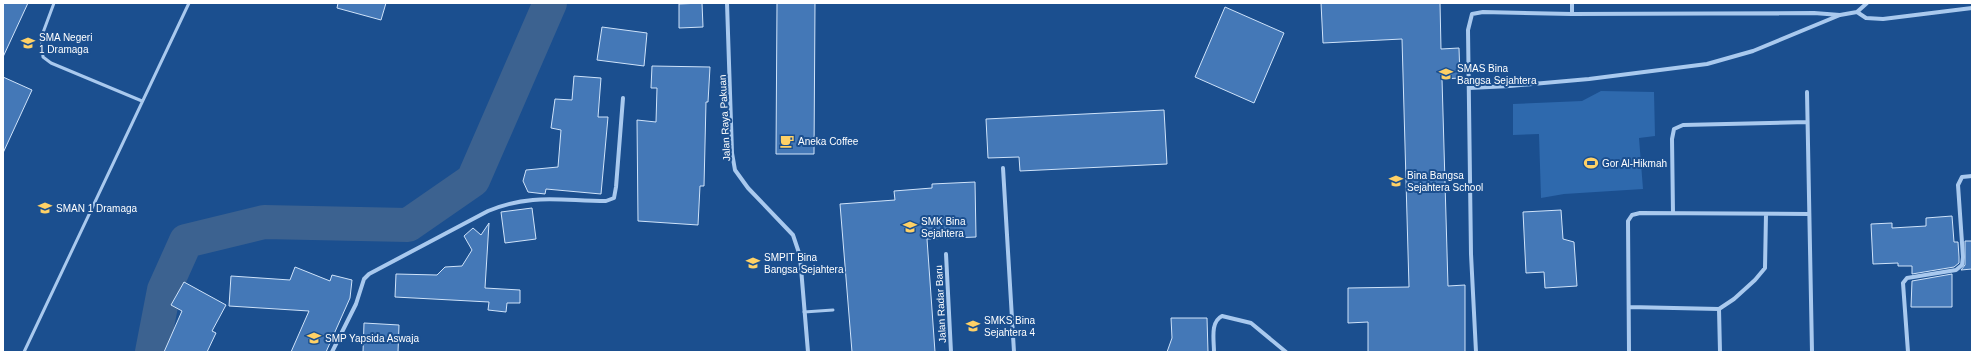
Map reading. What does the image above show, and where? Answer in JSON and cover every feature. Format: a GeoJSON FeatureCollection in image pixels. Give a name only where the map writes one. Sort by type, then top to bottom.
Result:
{"type":"FeatureCollection","features":[{"type":"Feature","properties":{"kind":"street","name":"Jalan Raya Pakuan"},"geometry":{"type":"LineString","coordinates":[[727,3],[732,153],[735,170],[748,188],[793,235],[800,256],[808,352]]}},
{"type":"Feature","properties":{"kind":"street"},"geometry":{"type":"LineString","coordinates":[[1572,3],[1572,14]]}},
{"type":"Feature","properties":{"kind":"street"},"geometry":{"type":"LineString","coordinates":[[1469,88],[1589,79],[1707,64],[1753,51],[1840,15],[1857,12],[1868,3]]}},
{"type":"Feature","properties":{"kind":"street"},"geometry":{"type":"LineString","coordinates":[[1857,12],[1866,18],[1883,19],[1972,8]]}},
{"type":"Feature","properties":{"kind":"street"},"geometry":{"type":"LineString","coordinates":[[1476,352],[1471,254],[1468,30],[1472,14],[1483,12],[1572,14],[1814,13],[1840,15]]}},
{"type":"Feature","properties":{"kind":"street"},"geometry":{"type":"LineString","coordinates":[[1807,92],[1812,352]]}},
{"type":"Feature","properties":{"kind":"street"},"geometry":{"type":"LineString","coordinates":[[332,352],[356,304],[363,283],[369,274],[463,224],[507,203],[552,198],[606,201],[614,198],[623,98]]}},
{"type":"Feature","properties":{"kind":"street"},"geometry":{"type":"LineString","coordinates":[[1673,213],[1672,139],[1674,129],[1682,125],[1807,122]]}},
{"type":"Feature","properties":{"kind":"street"},"geometry":{"type":"LineString","coordinates":[[1003,168],[1014,352]]}},
{"type":"Feature","properties":{"kind":"street"},"geometry":{"type":"LineString","coordinates":[[1908,352],[1903,283],[1907,278],[1950,271],[1962,265],[1963,257],[1958,185],[1962,177],[1972,176]]}},
{"type":"Feature","properties":{"kind":"street"},"geometry":{"type":"LineString","coordinates":[[1629,352],[1628,221],[1632,215],[1640,213],[1809,214]]}},
{"type":"Feature","properties":{"kind":"street"},"geometry":{"type":"LineString","coordinates":[[1629,307],[1719,309],[1745,289],[1765,268],[1766,214]]}},
{"type":"Feature","properties":{"kind":"street","name":"Jalan Radar Baru"},"geometry":{"type":"LineString","coordinates":[[946,254],[951,352]]}},
{"type":"Feature","properties":{"kind":"street"},"geometry":{"type":"LineString","coordinates":[[1719,309],[1720,352]]}},
{"type":"Feature","properties":{"kind":"street"},"geometry":{"type":"LineString","coordinates":[[1214,352],[1215,321],[1222,316],[1251,323],[1286,352]]}},
{"type":"Feature","properties":{"kind":"lane"},"geometry":{"type":"LineString","coordinates":[[54,3],[41,38],[43,57],[51,63],[142,101]]}},
{"type":"Feature","properties":{"kind":"lane"},"geometry":{"type":"LineString","coordinates":[[24,352],[189,3]]}},
{"type":"Feature","properties":{"kind":"lane"},"geometry":{"type":"LineString","coordinates":[[804,312],[833,310]]}},
{"type":"Feature","properties":{"kind":"shaded area","name":"Gor Al-Hikmah"},"geometry":{"type":"Polygon","coordinates":[[[1601,91],[1654,92],[1655,136],[1639,138],[1643,189],[1564,194],[1541,198],[1539,134],[1513,135],[1513,104],[1582,101],[1601,91]]]}},
{"type":"Feature","properties":{"kind":"building"},"geometry":{"type":"Polygon","coordinates":[[[3,3],[28,3],[3,57],[3,3]]]}},
{"type":"Feature","properties":{"kind":"building"},"geometry":{"type":"Polygon","coordinates":[[[338,3],[386,3],[381,20],[337,8],[338,3]]]}},
{"type":"Feature","properties":{"kind":"building"},"geometry":{"type":"Polygon","coordinates":[[[702,3],[703,27],[679,28],[679,4],[702,3]]]}},
{"type":"Feature","properties":{"kind":"building"},"geometry":{"type":"Polygon","coordinates":[[[777,3],[815,3],[814,154],[776,154],[777,3]]]}},
{"type":"Feature","properties":{"kind":"building"},"geometry":{"type":"Polygon","coordinates":[[[1321,3],[1440,3],[1441,49],[1459,48],[1460,78],[1442,79],[1448,286],[1465,285],[1465,352],[1368,352],[1368,322],[1348,323],[1348,288],[1409,287],[1402,39],[1323,43],[1321,3]]]}},
{"type":"Feature","properties":{"kind":"building"},"geometry":{"type":"Polygon","coordinates":[[[1225,7],[1284,33],[1254,103],[1195,77],[1225,7]]]}},
{"type":"Feature","properties":{"kind":"building"},"geometry":{"type":"Polygon","coordinates":[[[602,27],[647,33],[644,66],[597,60],[602,27]]]}},
{"type":"Feature","properties":{"kind":"building"},"geometry":{"type":"Polygon","coordinates":[[[652,66],[710,67],[708,102],[706,102],[704,186],[700,186],[698,225],[638,221],[637,120],[656,122],[657,88],[651,88],[652,66]]]}},
{"type":"Feature","properties":{"kind":"building"},"geometry":{"type":"Polygon","coordinates":[[[574,76],[601,78],[598,117],[608,117],[601,194],[546,189],[545,194],[528,192],[523,181],[526,170],[558,167],[561,130],[551,128],[555,99],[572,100],[574,76]]]}},
{"type":"Feature","properties":{"kind":"building"},"geometry":{"type":"Polygon","coordinates":[[[3,77],[32,90],[3,153],[3,77]]]}},
{"type":"Feature","properties":{"kind":"building"},"geometry":{"type":"Polygon","coordinates":[[[1164,110],[1167,164],[1020,171],[1019,157],[988,158],[986,119],[1164,110]]]}},
{"type":"Feature","properties":{"kind":"building"},"geometry":{"type":"Polygon","coordinates":[[[975,182],[976,237],[927,239],[935,352],[852,352],[840,204],[895,200],[894,191],[932,188],[932,184],[975,182]]]}},
{"type":"Feature","properties":{"kind":"building"},"geometry":{"type":"Polygon","coordinates":[[[532,208],[536,239],[505,243],[501,212],[532,208]]]}},
{"type":"Feature","properties":{"kind":"building"},"geometry":{"type":"Polygon","coordinates":[[[1561,210],[1563,239],[1574,242],[1577,286],[1545,288],[1544,272],[1526,273],[1523,212],[1561,210]]]}},
{"type":"Feature","properties":{"kind":"building"},"geometry":{"type":"Polygon","coordinates":[[[1952,216],[1954,242],[1958,242],[1959,257],[1959,263],[1954,267],[1912,274],[1912,266],[1898,266],[1898,263],[1873,264],[1871,224],[1892,223],[1892,228],[1926,226],[1926,218],[1952,216]]]}},
{"type":"Feature","properties":{"kind":"building"},"geometry":{"type":"Polygon","coordinates":[[[489,223],[485,288],[520,290],[520,303],[507,303],[506,312],[488,310],[489,302],[395,297],[396,274],[437,275],[445,267],[462,266],[472,250],[464,236],[473,228],[481,235],[489,223]]]}},
{"type":"Feature","properties":{"kind":"building"},"geometry":{"type":"Polygon","coordinates":[[[1965,241],[1972,241],[1972,269],[1961,270],[1965,265],[1965,241]]]}},
{"type":"Feature","properties":{"kind":"building"},"geometry":{"type":"Polygon","coordinates":[[[295,267],[330,281],[332,275],[352,280],[350,298],[326,352],[291,352],[309,311],[229,306],[231,276],[290,280],[295,267]]]}},
{"type":"Feature","properties":{"kind":"building"},"geometry":{"type":"Polygon","coordinates":[[[1952,274],[1952,307],[1911,307],[1912,281],[1952,274]]]}},
{"type":"Feature","properties":{"kind":"building"},"geometry":{"type":"Polygon","coordinates":[[[184,282],[226,305],[212,331],[216,333],[207,352],[164,352],[182,311],[171,305],[184,282]]]}},
{"type":"Feature","properties":{"kind":"building"},"geometry":{"type":"Polygon","coordinates":[[[1171,318],[1207,318],[1208,352],[1167,352],[1172,338],[1171,318]]]}},
{"type":"Feature","properties":{"kind":"building"},"geometry":{"type":"Polygon","coordinates":[[[364,323],[399,325],[398,352],[363,352],[364,323]]]}},
{"type":"Feature","properties":{"kind":"waterway"},"geometry":{"type":"LineString","coordinates":[[152,352],[164,290],[186,241],[264,222],[408,225],[473,180],[550,3]]}},
{"type":"Feature","properties":{"kind":"place","name":"SMA Negeri 1 Dramaga"},"geometry":{"type":"Point","coordinates":[28,43]}},
{"type":"Feature","properties":{"kind":"place","name":"SMAS Bina Bangsa Sejahtera"},"geometry":{"type":"Point","coordinates":[1446,74]}},
{"type":"Feature","properties":{"kind":"place","name":"Aneka Coffee"},"geometry":{"type":"Point","coordinates":[787,141]}},
{"type":"Feature","properties":{"kind":"place","name":"Gor Al-Hikmah"},"geometry":{"type":"Point","coordinates":[1591,163]}},
{"type":"Feature","properties":{"kind":"place","name":"Bina Bangsa Sejahtera School"},"geometry":{"type":"Point","coordinates":[1396,181]}},
{"type":"Feature","properties":{"kind":"place","name":"SMAN 1 Dramaga"},"geometry":{"type":"Point","coordinates":[45,208]}},
{"type":"Feature","properties":{"kind":"place","name":"SMK Bina Sejahtera"},"geometry":{"type":"Point","coordinates":[910,227]}},
{"type":"Feature","properties":{"kind":"place","name":"SMPIT Bina Bangsa Sejahtera"},"geometry":{"type":"Point","coordinates":[753,263]}},
{"type":"Feature","properties":{"kind":"place","name":"SMKS Bina Sejahtera 4"},"geometry":{"type":"Point","coordinates":[973,326]}},
{"type":"Feature","properties":{"kind":"place","name":"SMP Yapsida Aswaja"},"geometry":{"type":"Point","coordinates":[314,338]}}]}
